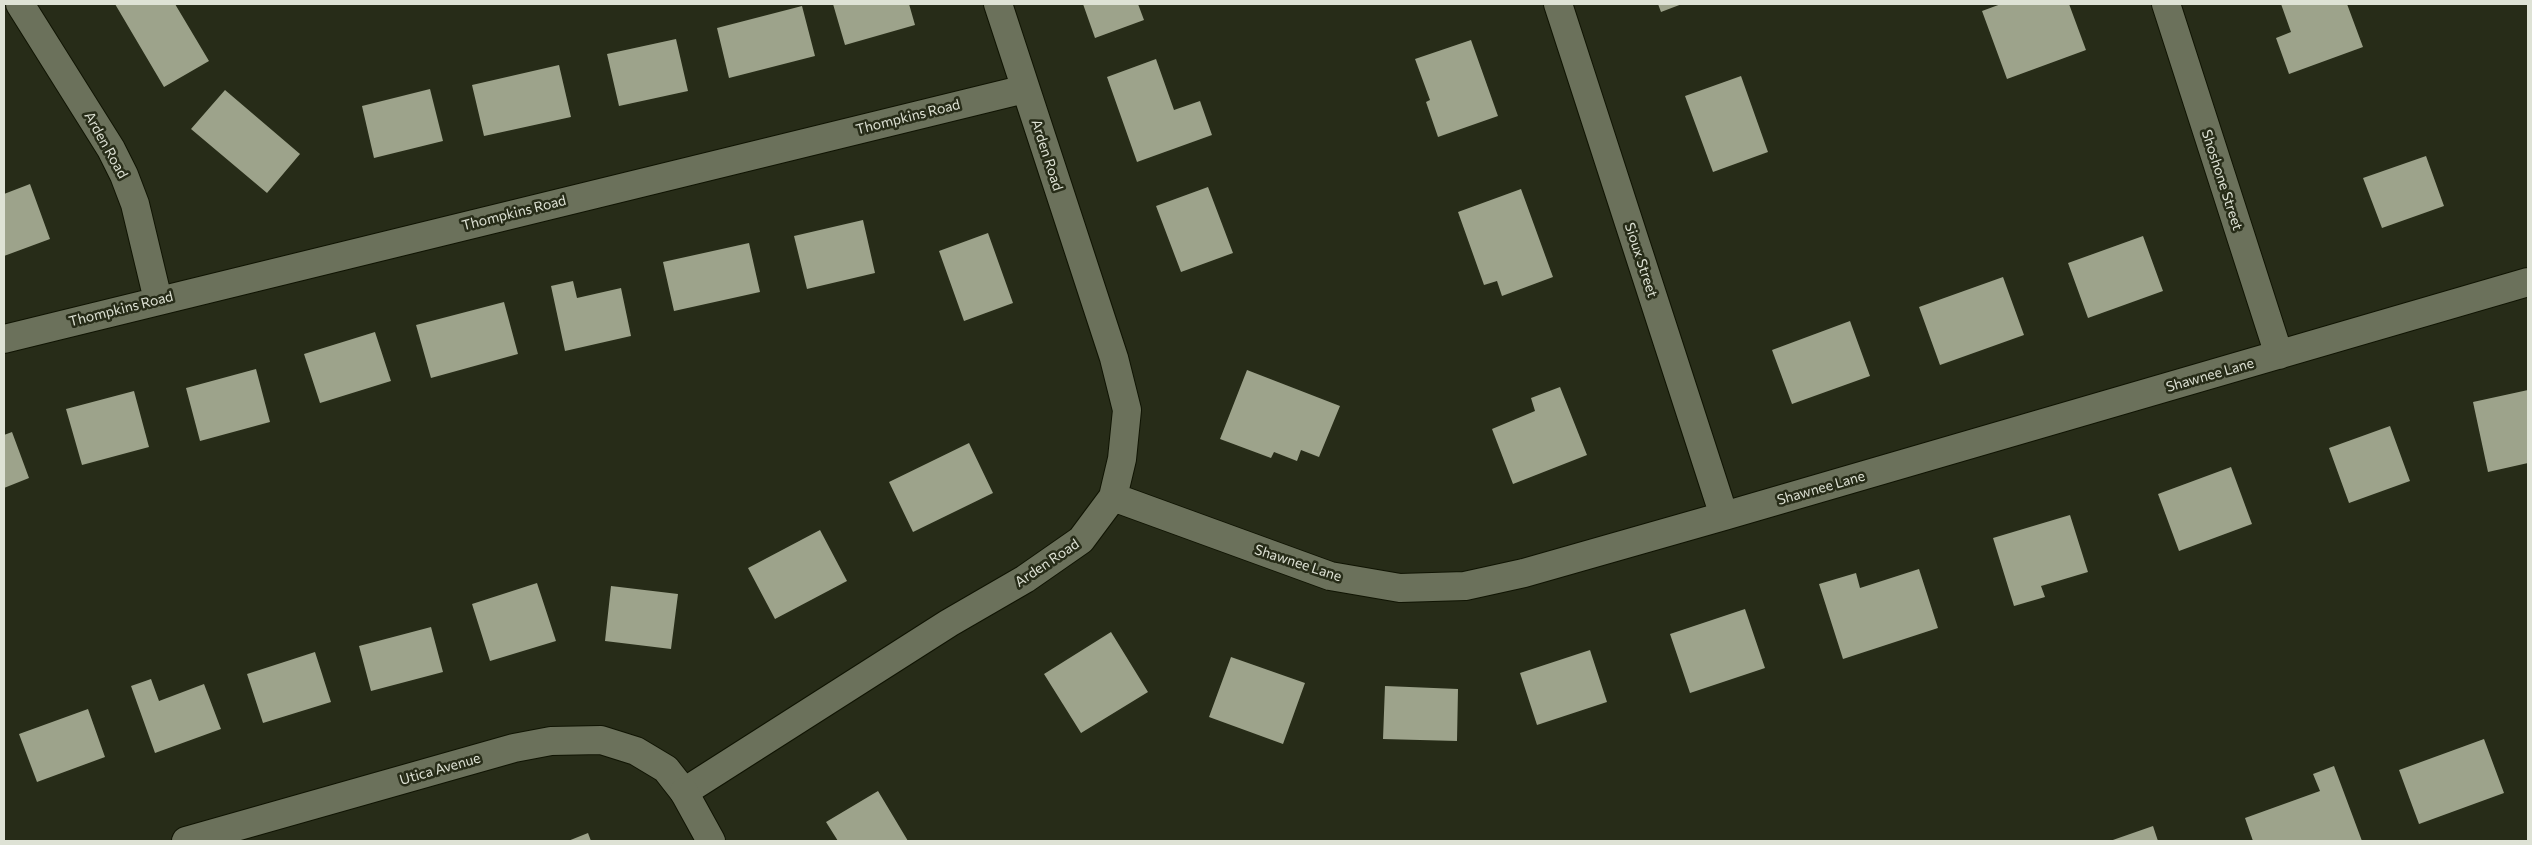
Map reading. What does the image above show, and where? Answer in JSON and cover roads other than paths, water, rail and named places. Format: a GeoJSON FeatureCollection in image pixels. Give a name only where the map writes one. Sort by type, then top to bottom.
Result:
{"type":"FeatureCollection","features":[{"type":"Feature","properties":{"kind":"street","name":"Arden Road"},"geometry":{"type":"LineString","coordinates":[[20,4],[112,149],[136,204],[158,300]]}},
{"type":"Feature","properties":{"kind":"street","name":"Arden Road"},"geometry":{"type":"LineString","coordinates":[[684,792],[949,622],[1025,579],[1081,540],[1113,497],[1122,459],[1127,410],[1114,358],[998,4]]}},
{"type":"Feature","properties":{"kind":"street","name":"Sioux Street"},"geometry":{"type":"LineString","coordinates":[[1558,4],[1724,516]]}},
{"type":"Feature","properties":{"kind":"street","name":"Shoshone Street"},"geometry":{"type":"LineString","coordinates":[[2166,4],[2279,355]]}},
{"type":"Feature","properties":{"kind":"street","name":"Thompkins Road"},"geometry":{"type":"LineString","coordinates":[[4,339],[1025,89]]}},
{"type":"Feature","properties":{"kind":"street","name":"Shawnee Lane"},"geometry":{"type":"LineString","coordinates":[[1113,497],[1330,576],[1400,588],[1465,586],[1724,516],[2528,282]]}},
{"type":"Feature","properties":{"kind":"street","name":"Utica Avenue"},"geometry":{"type":"LineString","coordinates":[[186,841],[267,831],[514,748],[552,741],[601,740],[636,751],[666,769],[684,792],[711,841]]}}]}
